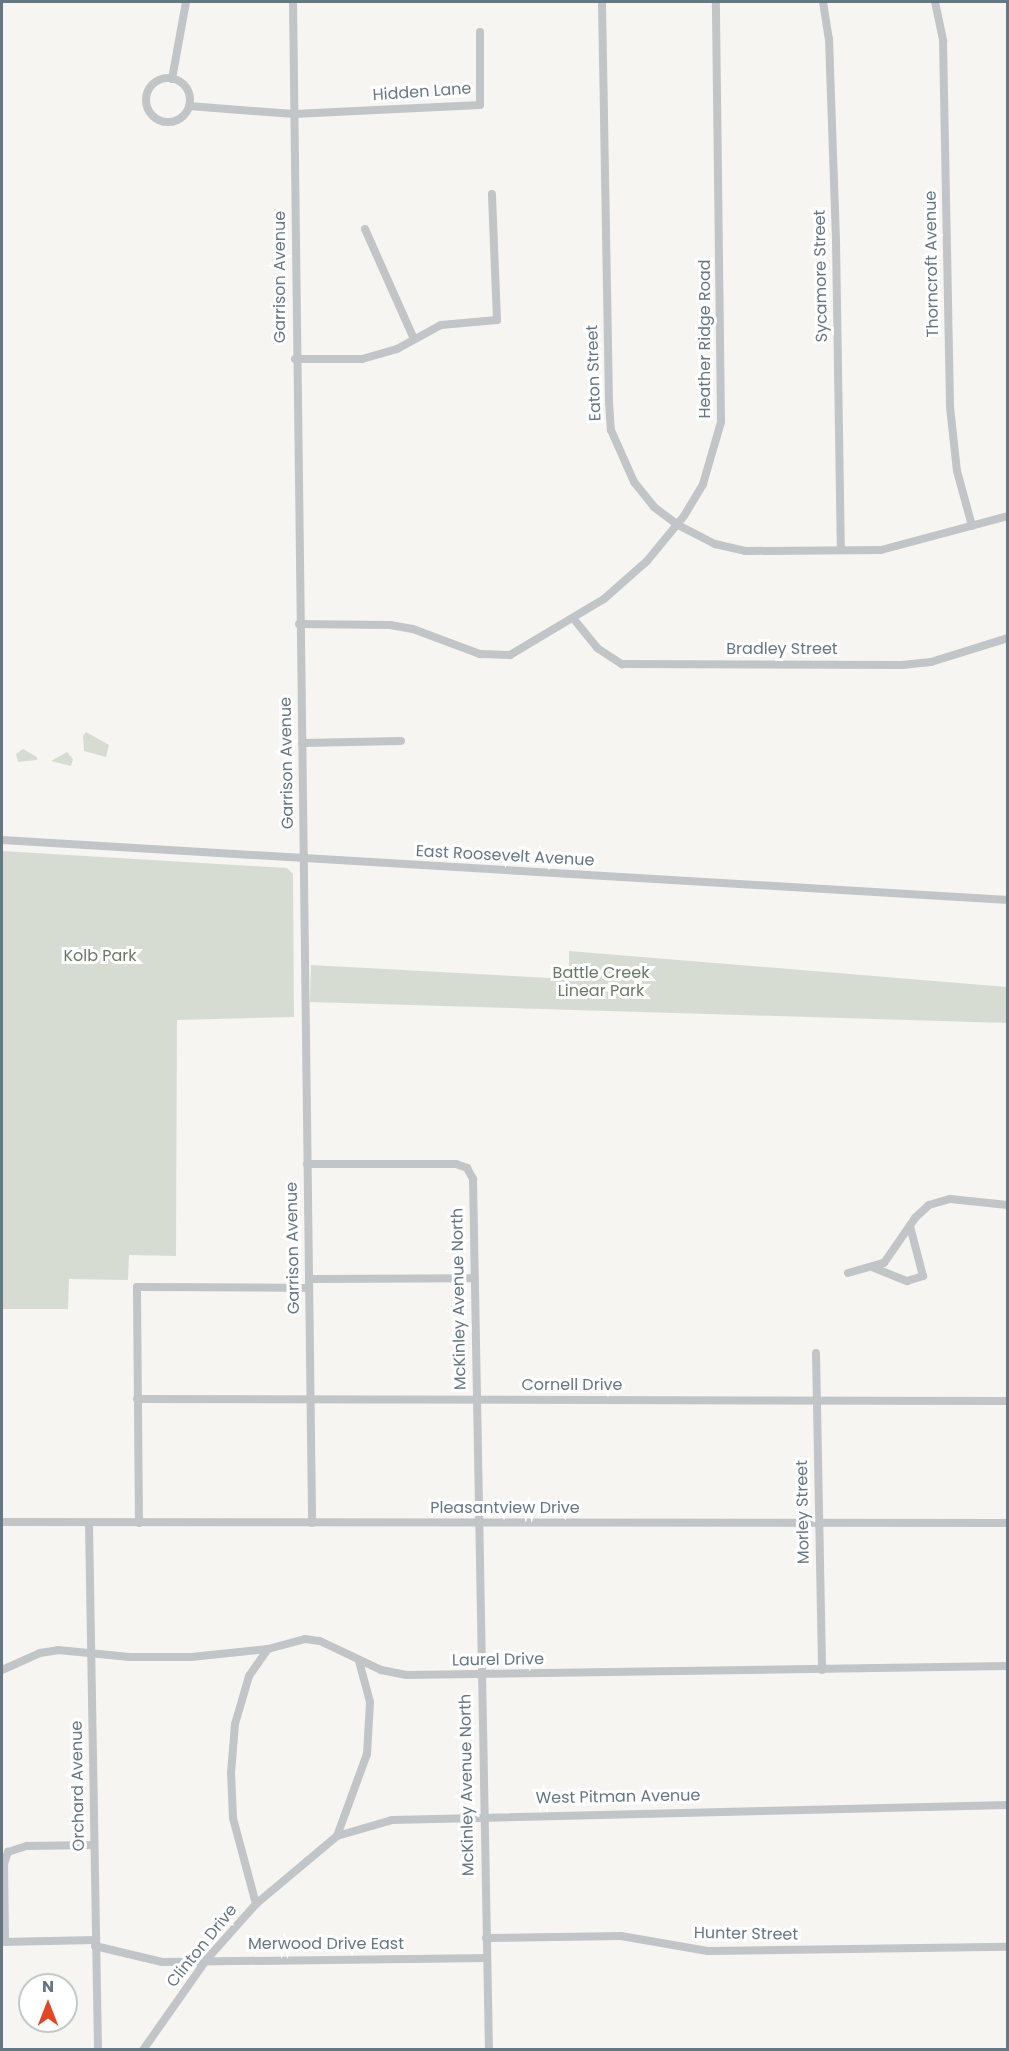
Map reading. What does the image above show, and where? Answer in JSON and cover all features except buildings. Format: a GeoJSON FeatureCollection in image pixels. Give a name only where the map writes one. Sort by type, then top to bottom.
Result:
{"type":"FeatureCollection","features":[{"type":"Feature","properties":{"kind":"street"},"geometry":{"type":"LineString","coordinates":[[172,79],[186,2]]}},
{"type":"Feature","properties":{"kind":"street","name":"Garrison Avenue"},"geometry":{"type":"LineString","coordinates":[[293,2],[295,359],[312,1523]]}},
{"type":"Feature","properties":{"kind":"street","name":"Eaton Street"},"geometry":{"type":"LineString","coordinates":[[602,2],[611,429],[634,482],[654,507],[678,525],[715,544],[745,551],[881,550],[1008,516]]}},
{"type":"Feature","properties":{"kind":"street","name":"Heather Ridge Road"},"geometry":{"type":"LineString","coordinates":[[299,624],[390,625],[412,629],[480,654],[510,655],[573,618],[630,577],[678,525],[704,484],[721,422],[716,2]]}},
{"type":"Feature","properties":{"kind":"street","name":"Sycamore Street"},"geometry":{"type":"LineString","coordinates":[[823,2],[829,39],[836,241],[841,550]]}},
{"type":"Feature","properties":{"kind":"street","name":"Thorncroft Avenue"},"geometry":{"type":"LineString","coordinates":[[935,2],[943,41],[950,407],[957,471],[972,526]]}},
{"type":"Feature","properties":{"kind":"street","name":"Hidden Lane"},"geometry":{"type":"LineString","coordinates":[[294,114],[480,105],[480,32]]}},
{"type":"Feature","properties":{"kind":"street"},"geometry":{"type":"LineString","coordinates":[[172,79],[187,88],[189,106],[180,119],[169,122],[149,112],[146,101],[148,90],[156,81],[172,79]]}},
{"type":"Feature","properties":{"kind":"street"},"geometry":{"type":"LineString","coordinates":[[189,106],[294,114]]}},
{"type":"Feature","properties":{"kind":"street"},"geometry":{"type":"LineString","coordinates":[[295,359],[363,359],[453,322],[496,320],[492,194]]}},
{"type":"Feature","properties":{"kind":"street"},"geometry":{"type":"LineString","coordinates":[[365,229],[414,339]]}},
{"type":"Feature","properties":{"kind":"street","name":"Bradley Street"},"geometry":{"type":"LineString","coordinates":[[573,618],[597,648],[622,664],[902,665],[931,662],[1008,638]]}},
{"type":"Feature","properties":{"kind":"street"},"geometry":{"type":"LineString","coordinates":[[302,743],[401,741]]}},
{"type":"Feature","properties":{"kind":"street","name":"East Roosevelt Avenue"},"geometry":{"type":"LineString","coordinates":[[2,840],[303,860],[1008,900]]}},
{"type":"Feature","properties":{"kind":"street","name":"McKinley Avenue North"},"geometry":{"type":"LineString","coordinates":[[307,1164],[462,1166],[472,1173],[489,2049]]}},
{"type":"Feature","properties":{"kind":"street"},"geometry":{"type":"LineString","coordinates":[[848,1273],[884,1263],[910,1226],[929,1205],[950,1199],[1008,1205]]}},
{"type":"Feature","properties":{"kind":"street"},"geometry":{"type":"LineString","coordinates":[[872,1267],[908,1281],[923,1276],[910,1226]]}},
{"type":"Feature","properties":{"kind":"street"},"geometry":{"type":"LineString","coordinates":[[139,1523],[136,1399],[137,1287],[473,1278]]}},
{"type":"Feature","properties":{"kind":"street","name":"Morley Street"},"geometry":{"type":"LineString","coordinates":[[816,1353],[822,1670]]}},
{"type":"Feature","properties":{"kind":"street","name":"Cornell Drive"},"geometry":{"type":"LineString","coordinates":[[136,1399],[1008,1401]]}},
{"type":"Feature","properties":{"kind":"street","name":"Pleasantview Drive"},"geometry":{"type":"LineString","coordinates":[[2,1522],[1008,1523]]}},
{"type":"Feature","properties":{"kind":"street","name":"Orchard Avenue"},"geometry":{"type":"LineString","coordinates":[[89,1523],[98,2049]]}},
{"type":"Feature","properties":{"kind":"street","name":"Laurel Drive"},"geometry":{"type":"LineString","coordinates":[[2,1670],[40,1653],[92,1651],[130,1657],[181,1657],[267,1649],[312,1640],[359,1661],[407,1675],[480,1676],[1008,1666]]}},
{"type":"Feature","properties":{"kind":"street","name":"Clinton Drive"},"geometry":{"type":"LineString","coordinates":[[142,2049],[207,1959],[256,1904],[233,1818],[231,1773],[235,1724],[249,1677],[267,1649]]}},
{"type":"Feature","properties":{"kind":"street"},"geometry":{"type":"LineString","coordinates":[[337,1836],[368,1754],[370,1702],[359,1661]]}},
{"type":"Feature","properties":{"kind":"street","name":"West Pitman Avenue"},"geometry":{"type":"LineString","coordinates":[[256,1904],[337,1836],[392,1820],[483,1815],[1008,1806]]}},
{"type":"Feature","properties":{"kind":"street"},"geometry":{"type":"LineString","coordinates":[[3,1941],[4,1864],[8,1852],[27,1846],[94,1845]]}},
{"type":"Feature","properties":{"kind":"street","name":"Hunter Street"},"geometry":{"type":"LineString","coordinates":[[486,1938],[621,1936],[708,1951],[1008,1947]]}},
{"type":"Feature","properties":{"kind":"street","name":"Merwood Drive East"},"geometry":{"type":"LineString","coordinates":[[3,1941],[95,1943],[149,1961],[487,1958]]}},
{"type":"Feature","properties":{"kind":"green space"},"geometry":{"type":"Polygon","coordinates":[[[86,732],[109,745],[106,757],[84,751],[83,736],[86,732]]]}},
{"type":"Feature","properties":{"kind":"green space"},"geometry":{"type":"Polygon","coordinates":[[[23,749],[37,757],[37,760],[18,762],[16,754],[23,749]]]}},
{"type":"Feature","properties":{"kind":"green space"},"geometry":{"type":"Polygon","coordinates":[[[67,752],[73,759],[71,766],[51,761],[67,752]]]}},
{"type":"Feature","properties":{"kind":"green space","name":"Kolb Park"},"geometry":{"type":"Polygon","coordinates":[[[2,851],[287,868],[293,874],[294,1017],[177,1020],[176,1256],[129,1255],[128,1280],[69,1279],[68,1309],[2,1309],[2,851]]]}},
{"type":"Feature","properties":{"kind":"green space","name":"Battle Creek Linear Park"},"geometry":{"type":"Polygon","coordinates":[[[569,951],[1007,987],[1007,1023],[310,1002],[311,965],[569,979],[569,951]]]}}]}
